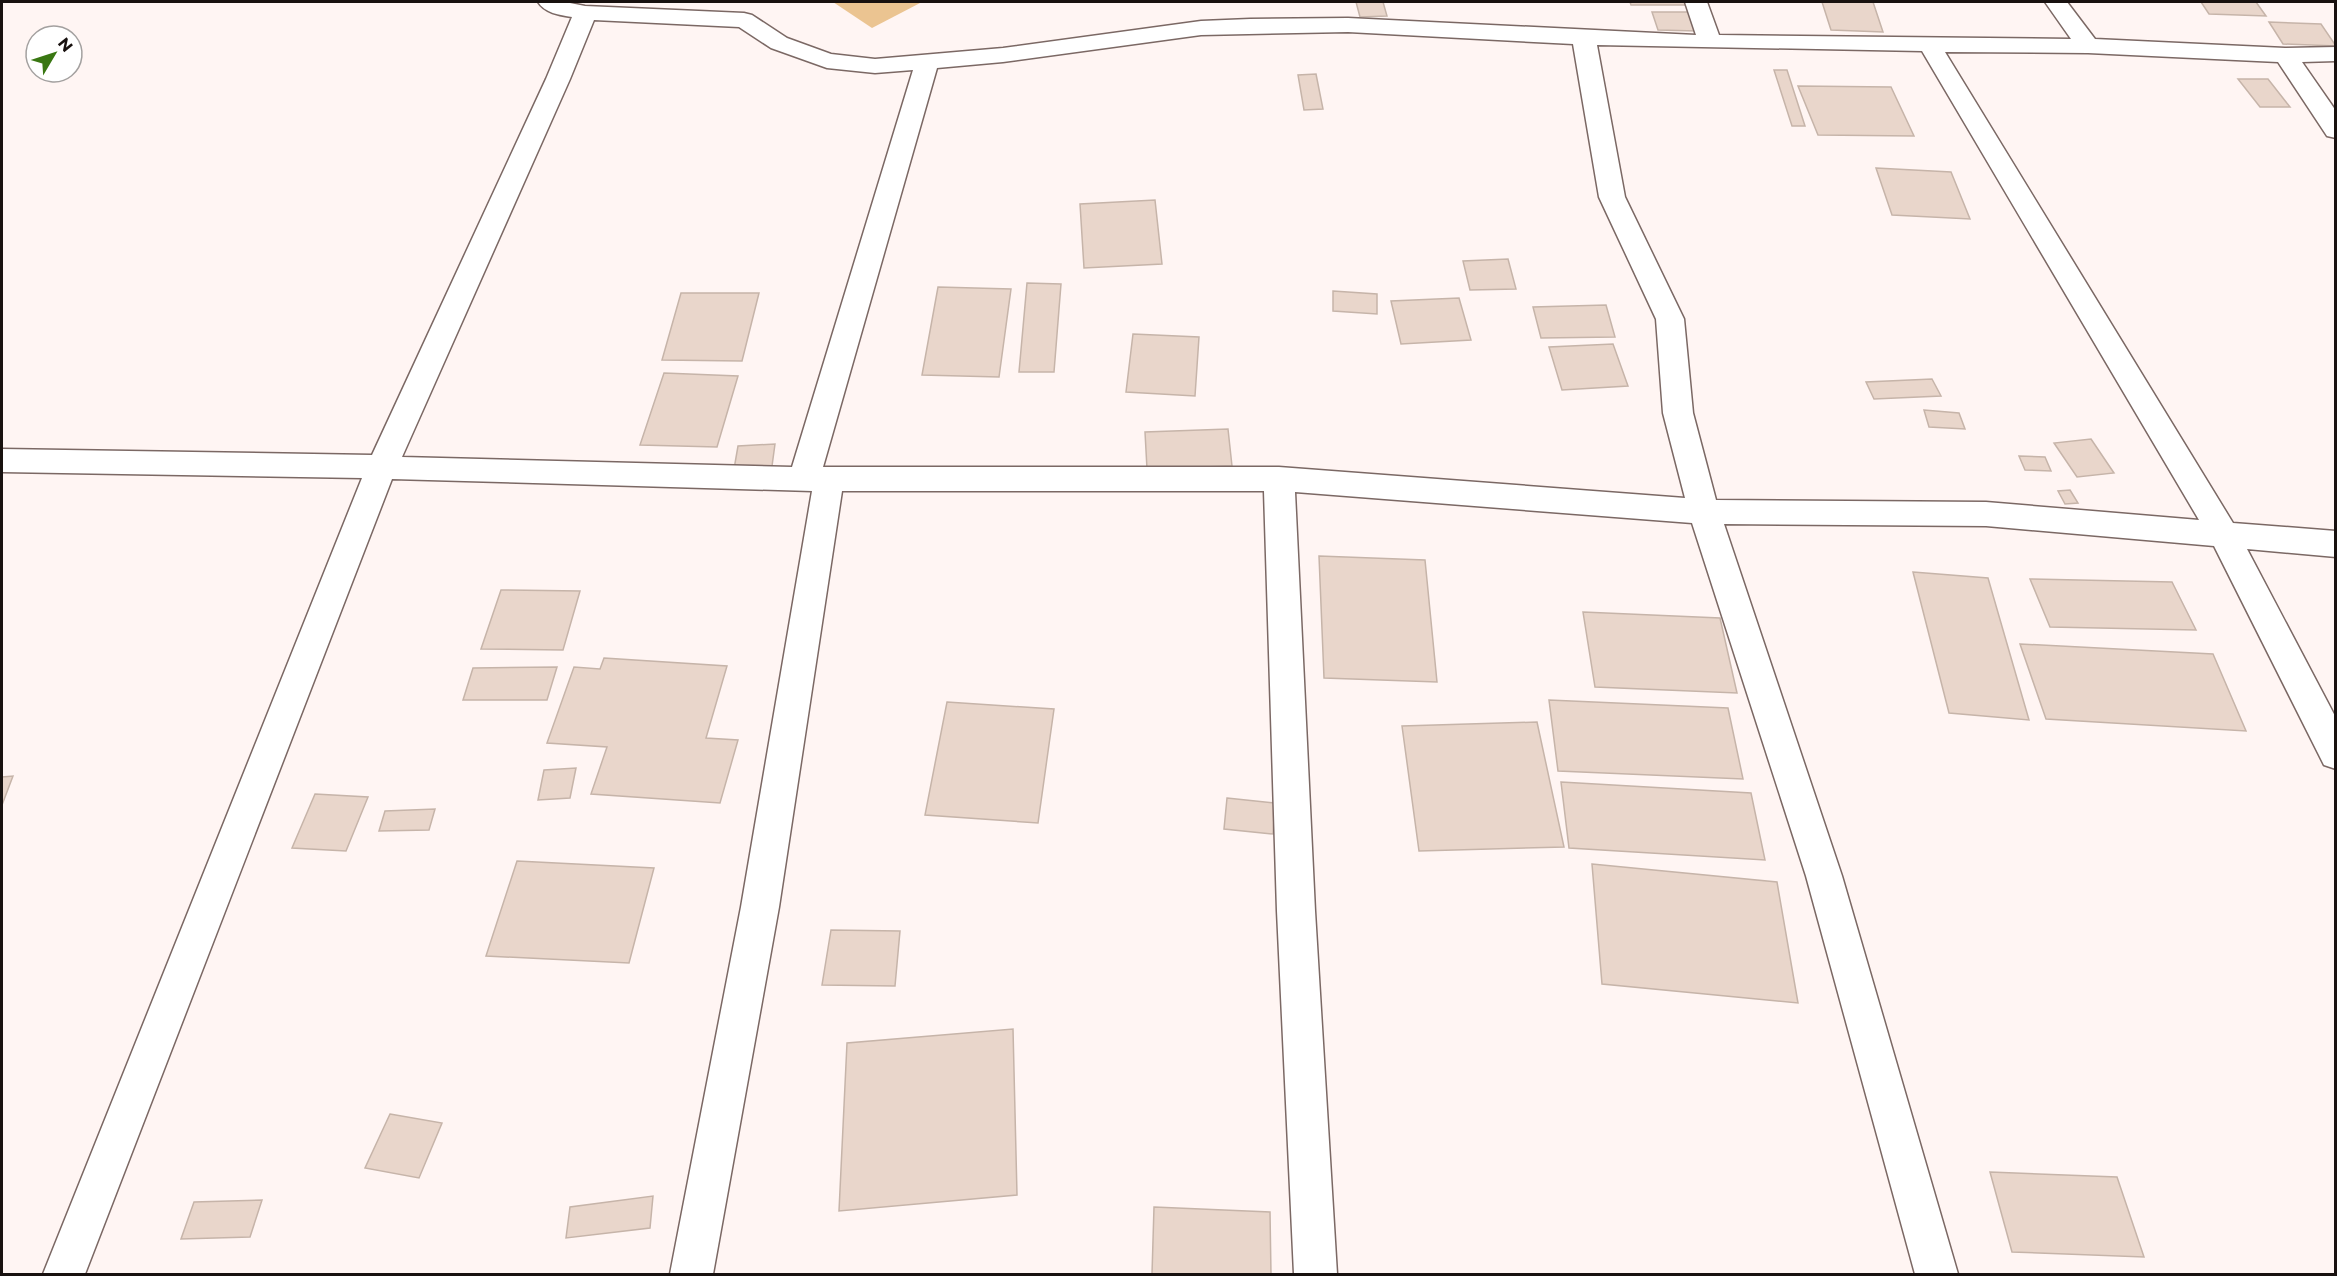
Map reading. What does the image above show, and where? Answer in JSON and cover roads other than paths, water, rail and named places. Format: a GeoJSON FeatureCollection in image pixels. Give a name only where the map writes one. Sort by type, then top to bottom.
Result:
{"type":"FeatureCollection","features":[{"type":"Feature","properties":{"kind":"street"},"geometry":{"type":"LineString","coordinates":[[549,2],[560,8],[585,13],[744,20],[779,43],[827,61],[875,66],[1014,54],[1201,28],[1348,26],[1414,20],[1584,38],[1710,42],[2088,46],[2285,55],[2336,54]]}},
{"type":"Feature","properties":{"kind":"street"},"geometry":{"type":"LineString","coordinates":[[1696,2],[1710,42]]}},
{"type":"Feature","properties":{"kind":"street"},"geometry":{"type":"LineString","coordinates":[[2056,2],[2088,46]]}},
{"type":"Feature","properties":{"kind":"street"},"geometry":{"type":"LineString","coordinates":[[64,1275],[382,467],[558,79],[585,13]]}},
{"type":"Feature","properties":{"kind":"street"},"geometry":{"type":"LineString","coordinates":[[1584,38],[1612,197],[1670,320],[1678,412],[1704,512],[1824,876],[1936,1275]]}},
{"type":"Feature","properties":{"kind":"street"},"geometry":{"type":"LineString","coordinates":[[1929,44],[2223,533],[2336,754]]}},
{"type":"Feature","properties":{"kind":"street"},"geometry":{"type":"LineString","coordinates":[[2285,55],[2336,130]]}},
{"type":"Feature","properties":{"kind":"street"},"geometry":{"type":"LineString","coordinates":[[691,1275],[760,907],[816,479],[927,63]]}},
{"type":"Feature","properties":{"kind":"street"},"geometry":{"type":"LineString","coordinates":[[2,460],[382,467],[816,479],[1279,479],[1704,512],[1986,514],[2336,544]]}},
{"type":"Feature","properties":{"kind":"street"},"geometry":{"type":"LineString","coordinates":[[1279,479],[1296,911],[1315,1275]]}}]}
